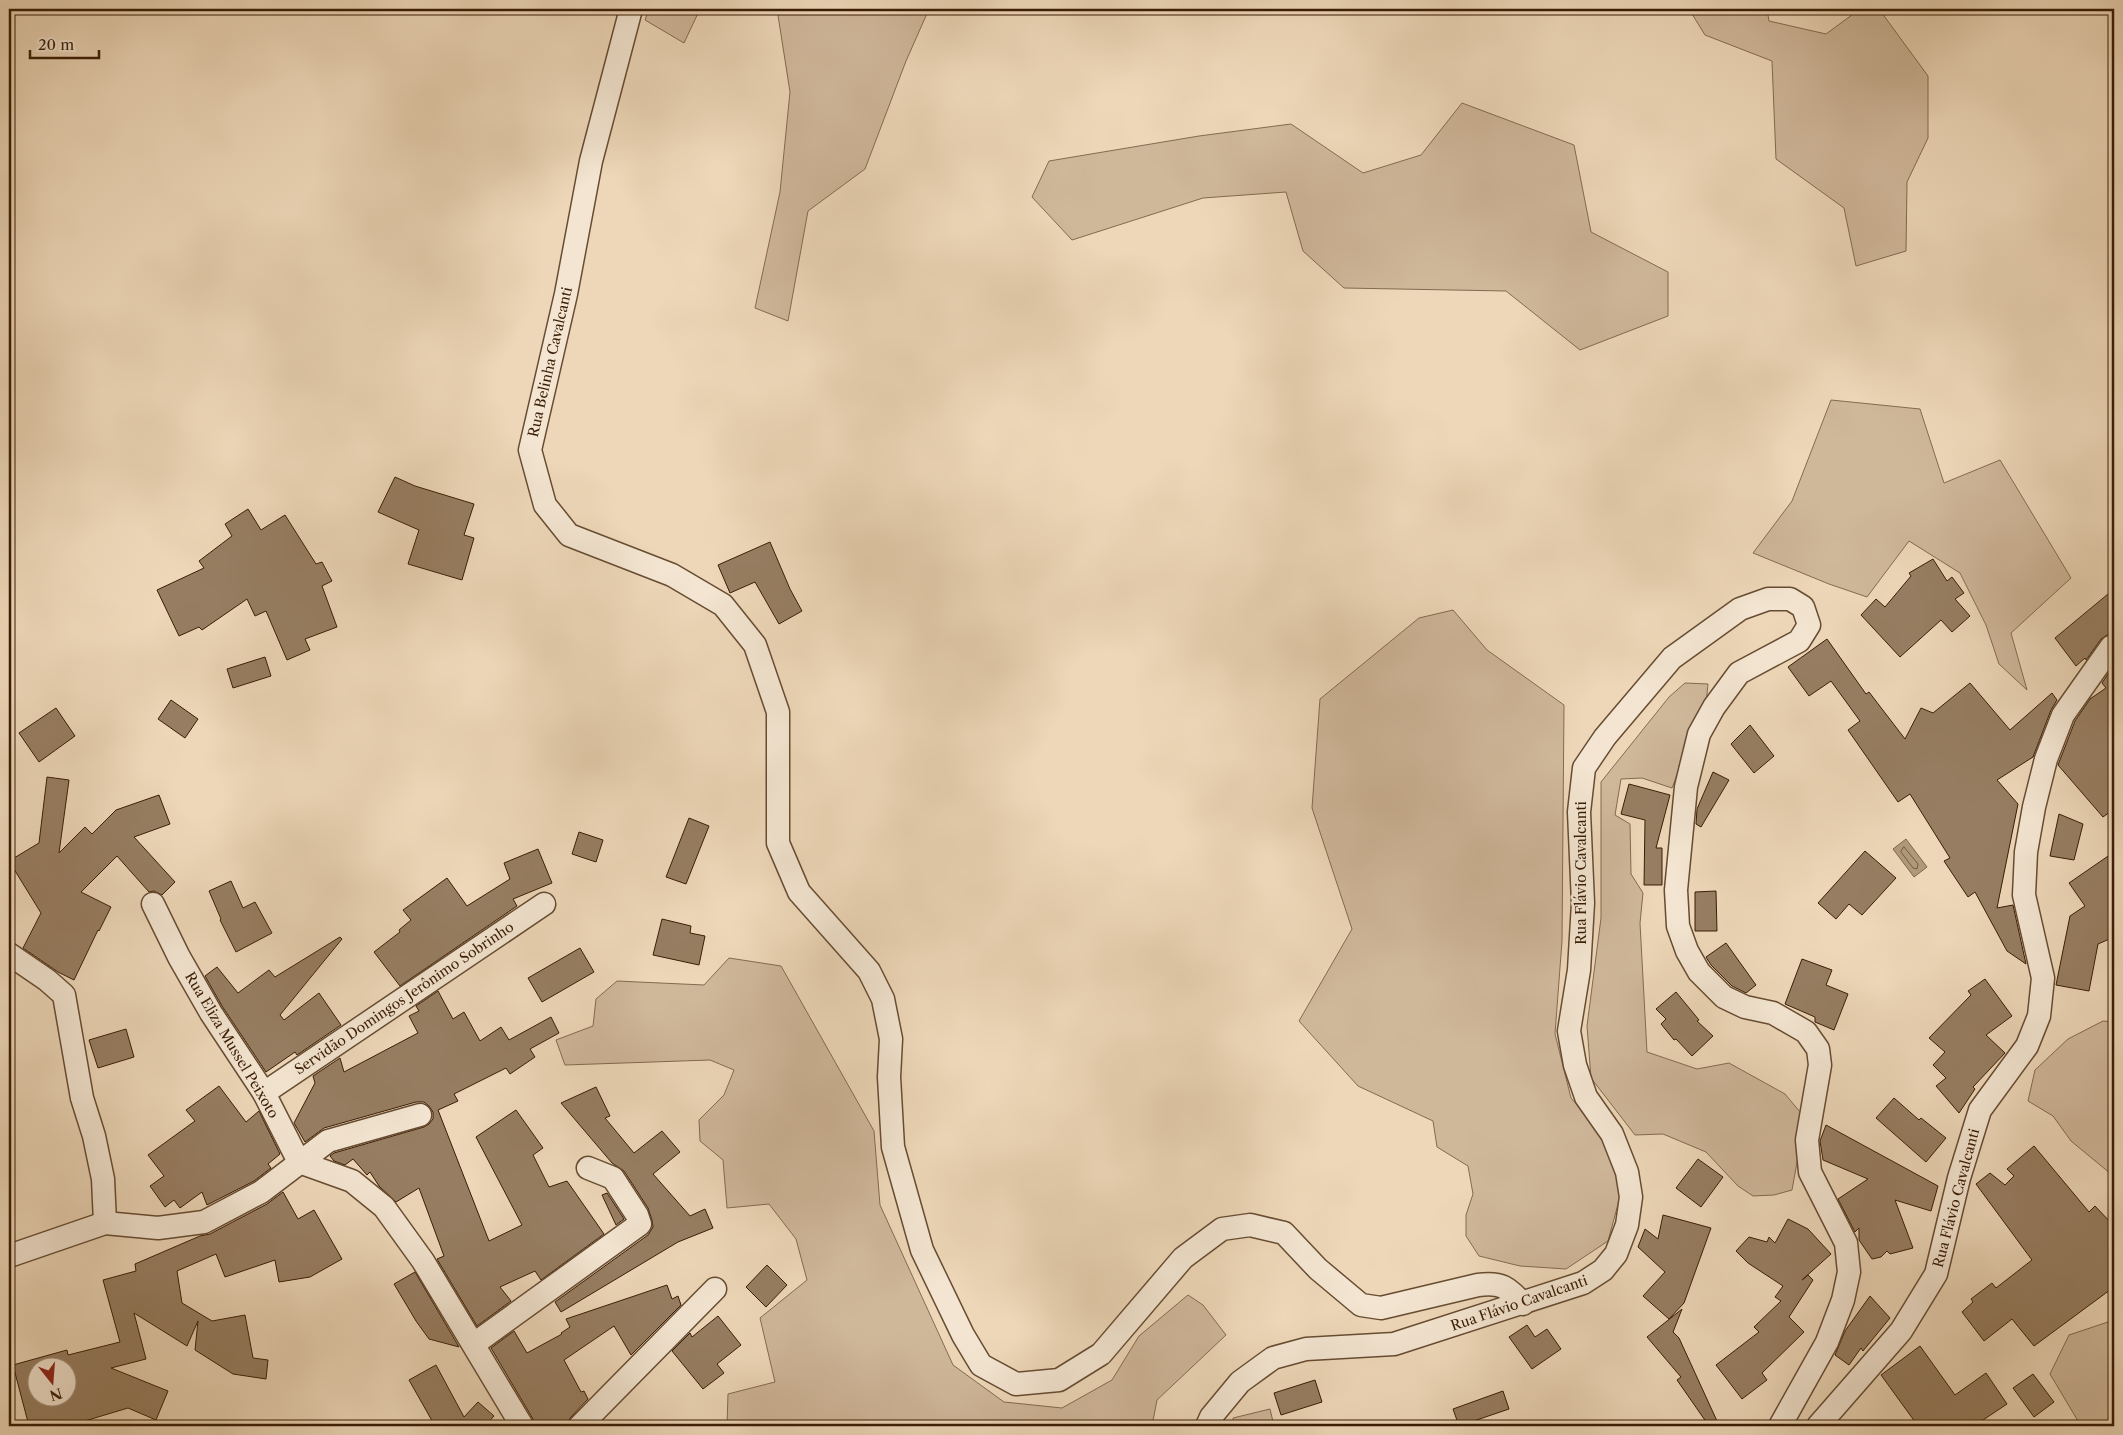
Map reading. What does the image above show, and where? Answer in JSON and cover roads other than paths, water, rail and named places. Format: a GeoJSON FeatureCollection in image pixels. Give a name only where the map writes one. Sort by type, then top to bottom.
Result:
{"type":"FeatureCollection","features":[{"type":"Feature","properties":{"kind":"street","name":"Rua Belinha Cavalcanti"},"geometry":{"type":"LineString","coordinates":[[631,9],[591,160],[566,294],[530,450],[545,505],[569,535],[672,575],[723,604],[755,644],[778,712],[778,843],[799,892],[869,971],[883,999],[891,1039],[889,1077],[893,1148],[922,1250],[963,1335],[981,1364],[1016,1384],[1059,1380],[1101,1354],[1183,1258],[1222,1230],[1250,1225],[1284,1233],[1318,1269],[1361,1306],[1381,1308],[1493,1283],[1507,1287],[1523,1304]]}},
{"type":"Feature","properties":{"kind":"street","name":"Rua Flávio Cavalcanti"},"geometry":{"type":"LineString","coordinates":[[1207,1426],[1211,1417],[1240,1382],[1273,1358],[1306,1349],[1394,1344],[1583,1284],[1603,1270],[1616,1254],[1627,1225],[1631,1197],[1627,1172],[1612,1134],[1586,1097],[1575,1065],[1569,1031],[1579,970],[1583,903],[1579,812],[1584,768],[1605,737],[1672,658],[1740,609],[1768,599],[1790,599],[1803,607],[1809,625],[1799,642],[1739,673],[1714,707],[1700,734],[1686,787],[1676,890],[1678,926],[1687,951],[1698,972],[1724,997],[1745,1007],[1773,1014],[1806,1032],[1818,1049],[1820,1065],[1807,1140],[1810,1172],[1846,1243],[1849,1272],[1843,1300],[1827,1342],[1780,1426]]}},
{"type":"Feature","properties":{"kind":"street","name":"Rua Flávio Cavalcanti"},"geometry":{"type":"LineString","coordinates":[[1818,1426],[1902,1331],[1936,1274],[1959,1178],[1980,1110],[2027,1046],[2040,1016],[2043,978],[2024,895],[2026,852],[2046,759],[2063,714],[2114,646]]}},
{"type":"Feature","properties":{"kind":"street","name":"Rua Eliza Mussel Peixoto"},"geometry":{"type":"LineString","coordinates":[[153,904],[179,957],[206,1005],[264,1093],[299,1162]]}},
{"type":"Feature","properties":{"kind":"street","name":"Servidão Domingos Jerônimo Sobrinho"},"geometry":{"type":"LineString","coordinates":[[264,1093],[544,904]]}},
{"type":"Feature","properties":{"kind":"street"},"geometry":{"type":"LineString","coordinates":[[9,954],[48,980],[64,995],[82,1098],[94,1136],[103,1179],[105,1223]]}},
{"type":"Feature","properties":{"kind":"street"},"geometry":{"type":"LineString","coordinates":[[9,1256],[105,1223],[158,1228],[204,1222],[261,1192],[328,1141],[420,1115]]}},
{"type":"Feature","properties":{"kind":"street"},"geometry":{"type":"LineString","coordinates":[[299,1162],[352,1182],[384,1207],[423,1261],[522,1426]]}},
{"type":"Feature","properties":{"kind":"street"},"geometry":{"type":"LineString","coordinates":[[474,1344],[640,1224],[637,1214],[613,1178],[588,1168]]}},
{"type":"Feature","properties":{"kind":"street"},"geometry":{"type":"LineString","coordinates":[[580,1426],[715,1289]]}},
{"type":"Feature","properties":{"kind":"water"},"geometry":{"type":"Polygon","coordinates":[[[1906,839],[1927,867],[1914,877],[1893,849],[1906,839]]]}}]}
